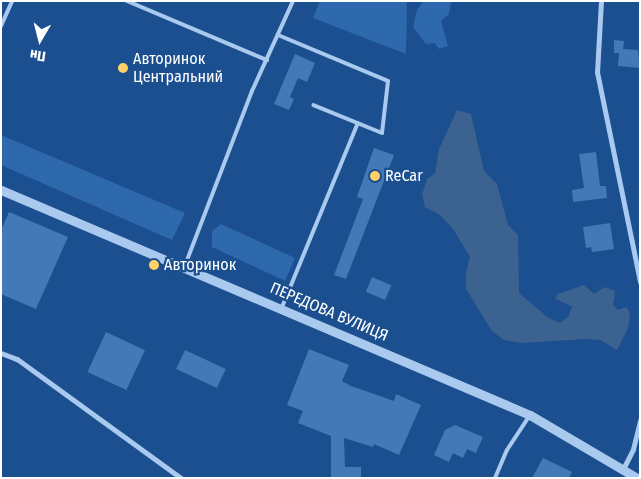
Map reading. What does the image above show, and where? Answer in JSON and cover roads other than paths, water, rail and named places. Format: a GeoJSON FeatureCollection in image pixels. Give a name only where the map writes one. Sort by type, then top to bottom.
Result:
{"type":"FeatureCollection","features":[{"type":"Feature","properties":{"kind":"street"},"geometry":{"type":"LineString","coordinates":[[601,1],[597,72],[640,282]]}},
{"type":"Feature","properties":{"kind":"street","name":"ПЕРЕДОВА ВУЛИЦЯ"},"geometry":{"type":"LineString","coordinates":[[1,190],[184,268],[282,307],[530,415],[636,478]]}},
{"type":"Feature","properties":{"kind":"street"},"geometry":{"type":"LineString","coordinates":[[1,353],[17,359],[181,478]]}},
{"type":"Feature","properties":{"kind":"street"},"geometry":{"type":"LineString","coordinates":[[623,469],[633,450],[640,420]]}},
{"type":"Feature","properties":{"kind":"street"},"geometry":{"type":"LineString","coordinates":[[633,450],[640,448]]}},
{"type":"Feature","properties":{"kind":"lane"},"geometry":{"type":"LineString","coordinates":[[1,26],[12,1]]}},
{"type":"Feature","properties":{"kind":"lane"},"geometry":{"type":"LineString","coordinates":[[128,1],[266,60]]}},
{"type":"Feature","properties":{"kind":"lane"},"geometry":{"type":"LineString","coordinates":[[184,268],[266,60],[293,1]]}},
{"type":"Feature","properties":{"kind":"lane"},"geometry":{"type":"LineString","coordinates":[[278,35],[388,81],[382,133],[313,105]]}},
{"type":"Feature","properties":{"kind":"lane"},"geometry":{"type":"LineString","coordinates":[[282,307],[358,123]]}},
{"type":"Feature","properties":{"kind":"lane"},"geometry":{"type":"LineString","coordinates":[[496,478],[506,450],[530,415]]}},
{"type":"Feature","properties":{"kind":"place","name":"Авторинок Центральний"},"geometry":{"type":"Point","coordinates":[123,68]}},
{"type":"Feature","properties":{"kind":"place","name":"ReCar"},"geometry":{"type":"Point","coordinates":[375,176]}},
{"type":"Feature","properties":{"kind":"place","name":"Авторинок"},"geometry":{"type":"Point","coordinates":[154,265]}}]}
